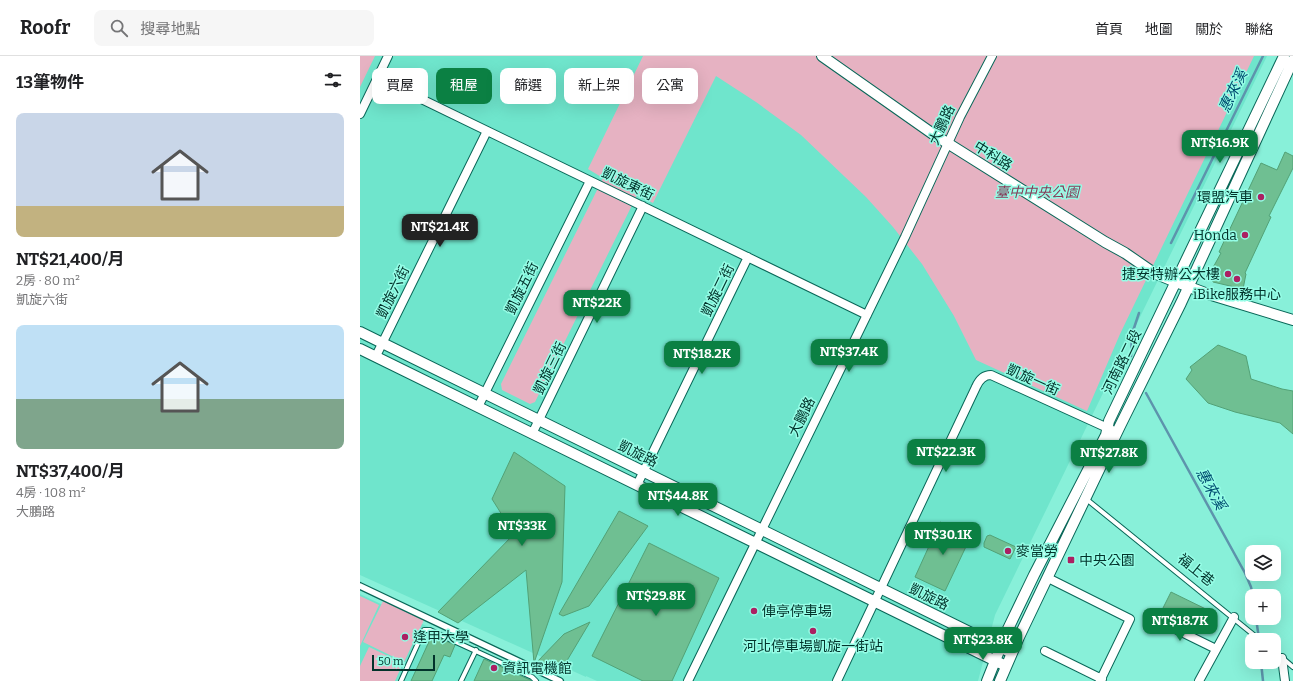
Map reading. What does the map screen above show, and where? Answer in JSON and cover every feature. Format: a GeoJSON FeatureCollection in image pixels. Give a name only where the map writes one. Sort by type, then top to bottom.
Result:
{"type":"FeatureCollection","features":[{"type":"Feature","properties":{"kind":"street"},"geometry":{"type":"LineString","coordinates":[[383,68],[388,56]]}},
{"type":"Feature","properties":{"kind":"street","name":"中科路"},"geometry":{"type":"LineString","coordinates":[[822,56],[948,144],[1125,253],[1154,273],[1188,287],[1293,320]]}},
{"type":"Feature","properties":{"kind":"street","name":"大鵬路"},"geometry":{"type":"LineString","coordinates":[[688,681],[905,237],[960,117],[992,56]]}},
{"type":"Feature","properties":{"kind":"street","name":"河南路二段"},"geometry":{"type":"LineString","coordinates":[[988,681],[1007,631],[1106,435],[1109,421],[1284,56]]}},
{"type":"Feature","properties":{"kind":"street","name":"河南路二段"},"geometry":{"type":"LineString","coordinates":[[1000,681],[1085,497],[1188,287],[1293,60]]}},
{"type":"Feature","properties":{"kind":"street"},"geometry":{"type":"LineString","coordinates":[[360,114],[372,90]]}},
{"type":"Feature","properties":{"kind":"street","name":"凱旋東街"},"geometry":{"type":"LineString","coordinates":[[428,102],[867,315]]}},
{"type":"Feature","properties":{"kind":"street","name":"凱旋六街"},"geometry":{"type":"LineString","coordinates":[[376,356],[487,131]]}},
{"type":"Feature","properties":{"kind":"street","name":"凱旋五街"},"geometry":{"type":"LineString","coordinates":[[478,407],[590,181]]}},
{"type":"Feature","properties":{"kind":"street","name":"凱旋三街"},"geometry":{"type":"LineString","coordinates":[[532,434],[643,206]]}},
{"type":"Feature","properties":{"kind":"street","name":"凱旋二街"},"geometry":{"type":"LineString","coordinates":[[637,485],[748,257]]}},
{"type":"Feature","properties":{"kind":"street","name":"凱旋路"},"geometry":{"type":"LineString","coordinates":[[360,332],[1012,654]]}},
{"type":"Feature","properties":{"kind":"street","name":"凱旋路"},"geometry":{"type":"LineString","coordinates":[[360,349],[1006,666]]}},
{"type":"Feature","properties":{"kind":"street","name":"凱旋一街"},"geometry":{"type":"LineString","coordinates":[[837,681],[981,378],[991,375],[1117,432]]}},
{"type":"Feature","properties":{"kind":"street"},"geometry":{"type":"LineString","coordinates":[[1045,651],[1101,680],[1130,619],[1048,578]]}},
{"type":"Feature","properties":{"kind":"street"},"geometry":{"type":"LineString","coordinates":[[360,586],[560,681]]}},
{"type":"Feature","properties":{"kind":"street"},"geometry":{"type":"LineString","coordinates":[[1199,681],[1234,617]]}},
{"type":"Feature","properties":{"kind":"street"},"geometry":{"type":"LineString","coordinates":[[1153,618],[1216,649]]}},
{"type":"Feature","properties":{"kind":"street"},"geometry":{"type":"LineString","coordinates":[[1281,666],[1285,681]]}},
{"type":"Feature","properties":{"kind":"lane","name":"福上巷"},"geometry":{"type":"LineString","coordinates":[[1085,497],[1252,633]]}},
{"type":"Feature","properties":{"kind":"lane"},"geometry":{"type":"LineString","coordinates":[[402,681],[424,630],[430,630],[476,650],[532,677],[536,681]]}},
{"type":"Feature","properties":{"kind":"lane"},"geometry":{"type":"LineString","coordinates":[[461,681],[476,650]]}},
{"type":"Feature","properties":{"kind":"lane"},"geometry":{"type":"LineString","coordinates":[[1281,657],[1293,667]]}},
{"type":"Feature","properties":{"kind":"shaded area"},"geometry":{"type":"Polygon","coordinates":[[[360,56],[1267,56],[995,615],[978,681],[597,681],[360,575],[360,56]]]}},
{"type":"Feature","properties":{"kind":"shaded area","name":"逢甲大學"},"geometry":{"type":"Polygon","coordinates":[[[360,594],[541,681],[360,681],[360,594]]]}},
{"type":"Feature","properties":{"kind":"green space"},"geometry":{"type":"Polygon","coordinates":[[[360,56],[375,56],[360,87],[360,56]]]}},
{"type":"Feature","properties":{"kind":"green space","name":"臺中中央公園"},"geometry":{"type":"Polygon","coordinates":[[[643,56],[1254,56],[1120,334],[1087,411],[976,360],[954,316],[922,264],[893,227],[866,197],[801,135],[756,102],[716,76],[653,203],[637,195],[535,402],[530,404],[502,390],[501,384],[603,178],[588,169],[620,104],[634,104],[634,74],[643,56]]]}},
{"type":"Feature","properties":{"kind":"green space"},"geometry":{"type":"Polygon","coordinates":[[[360,596],[379,605],[360,646],[360,596]]]}},
{"type":"Feature","properties":{"kind":"green space"},"geometry":{"type":"Polygon","coordinates":[[[383,601],[424,620],[404,662],[363,642],[383,601]]]}},
{"type":"Feature","properties":{"kind":"green space"},"geometry":{"type":"Polygon","coordinates":[[[369,647],[403,663],[395,681],[360,681],[360,666],[369,647]]]}},
{"type":"Feature","properties":{"kind":"building"},"geometry":{"type":"Polygon","coordinates":[[[1285,152],[1293,156],[1293,168],[1269,216],[1271,217],[1245,273],[1243,289],[1213,282],[1210,273],[1221,253],[1219,252],[1261,163],[1277,170],[1285,152]]]}},
{"type":"Feature","properties":{"kind":"building"},"geometry":{"type":"Polygon","coordinates":[[[1218,345],[1246,356],[1251,379],[1293,391],[1293,434],[1280,423],[1235,412],[1208,403],[1186,379],[1192,370],[1190,367],[1218,345]]]}},
{"type":"Feature","properties":{"kind":"building"},"geometry":{"type":"Polygon","coordinates":[[[514,452],[565,486],[562,582],[534,663],[526,570],[458,623],[438,612],[514,534],[492,499],[514,452]]]}},
{"type":"Feature","properties":{"kind":"building"},"geometry":{"type":"Polygon","coordinates":[[[619,511],[648,526],[589,606],[563,616],[559,614],[619,511]]]}},
{"type":"Feature","properties":{"kind":"building"},"geometry":{"type":"Polygon","coordinates":[[[940,522],[971,536],[945,591],[915,577],[940,522]]]}},
{"type":"Feature","properties":{"kind":"building"},"geometry":{"type":"Polygon","coordinates":[[[990,535],[1016,547],[1010,559],[984,547],[987,536],[990,535]]]}},
{"type":"Feature","properties":{"kind":"building"},"geometry":{"type":"Polygon","coordinates":[[[649,543],[719,578],[672,681],[643,681],[592,656],[649,543]]]}},
{"type":"Feature","properties":{"kind":"building"},"geometry":{"type":"Polygon","coordinates":[[[1171,592],[1216,614],[1200,631],[1161,612],[1171,592]]]}},
{"type":"Feature","properties":{"kind":"building"},"geometry":{"type":"Polygon","coordinates":[[[590,622],[559,674],[537,662],[564,634],[590,622]]]}},
{"type":"Feature","properties":{"kind":"building"},"geometry":{"type":"Polygon","coordinates":[[[432,635],[455,645],[450,657],[444,655],[432,681],[411,681],[432,635]]]}},
{"type":"Feature","properties":{"kind":"building","name":"資訊電機館"},"geometry":{"type":"Polygon","coordinates":[[[484,659],[530,680],[531,681],[474,681],[484,659]]]}},
{"type":"Feature","properties":{"kind":"waterway","name":"惠來溪"},"geometry":{"type":"LineString","coordinates":[[1171,243],[1263,56]]}},
{"type":"Feature","properties":{"kind":"waterway","name":"惠來溪"},"geometry":{"type":"LineString","coordinates":[[1131,356],[1132,334],[1139,313]]}},
{"type":"Feature","properties":{"kind":"waterway","name":"惠來溪"},"geometry":{"type":"LineString","coordinates":[[1146,393],[1245,573],[1251,589]]}},
{"type":"Feature","properties":{"kind":"waterway","name":"惠來溪"},"geometry":{"type":"LineString","coordinates":[[1257,625],[1258,633]]}},
{"type":"Feature","properties":{"kind":"waterway","name":"惠來溪"},"geometry":{"type":"LineString","coordinates":[[1262,669],[1263,681]]}},
{"type":"Feature","properties":{"kind":"place","name":"環盟汽車"},"geometry":{"type":"Point","coordinates":[1261,197]}},
{"type":"Feature","properties":{"kind":"place","name":"Honda"},"geometry":{"type":"Point","coordinates":[1245,235]}},
{"type":"Feature","properties":{"kind":"place","name":"捷安特辦公大樓"},"geometry":{"type":"Point","coordinates":[1228,274]}},
{"type":"Feature","properties":{"kind":"place","name":"iBike服務中心"},"geometry":{"type":"Point","coordinates":[1237,279]}},
{"type":"Feature","properties":{"kind":"place","name":"麥當勞"},"geometry":{"type":"Point","coordinates":[1008,551]}},
{"type":"Feature","properties":{"kind":"place","name":"中央公園"},"geometry":{"type":"Point","coordinates":[1071,560]}},
{"type":"Feature","properties":{"kind":"place","name":"俥亭停車場"},"geometry":{"type":"Point","coordinates":[754,611]}},
{"type":"Feature","properties":{"kind":"place","name":"河北停車場凱旋一街站"},"geometry":{"type":"Point","coordinates":[813,631]}},
{"type":"Feature","properties":{"kind":"place","name":"逢甲大學"},"geometry":{"type":"Point","coordinates":[405,637]}},
{"type":"Feature","properties":{"kind":"place","name":"資訊電機館"},"geometry":{"type":"Point","coordinates":[494,668]}}]}
